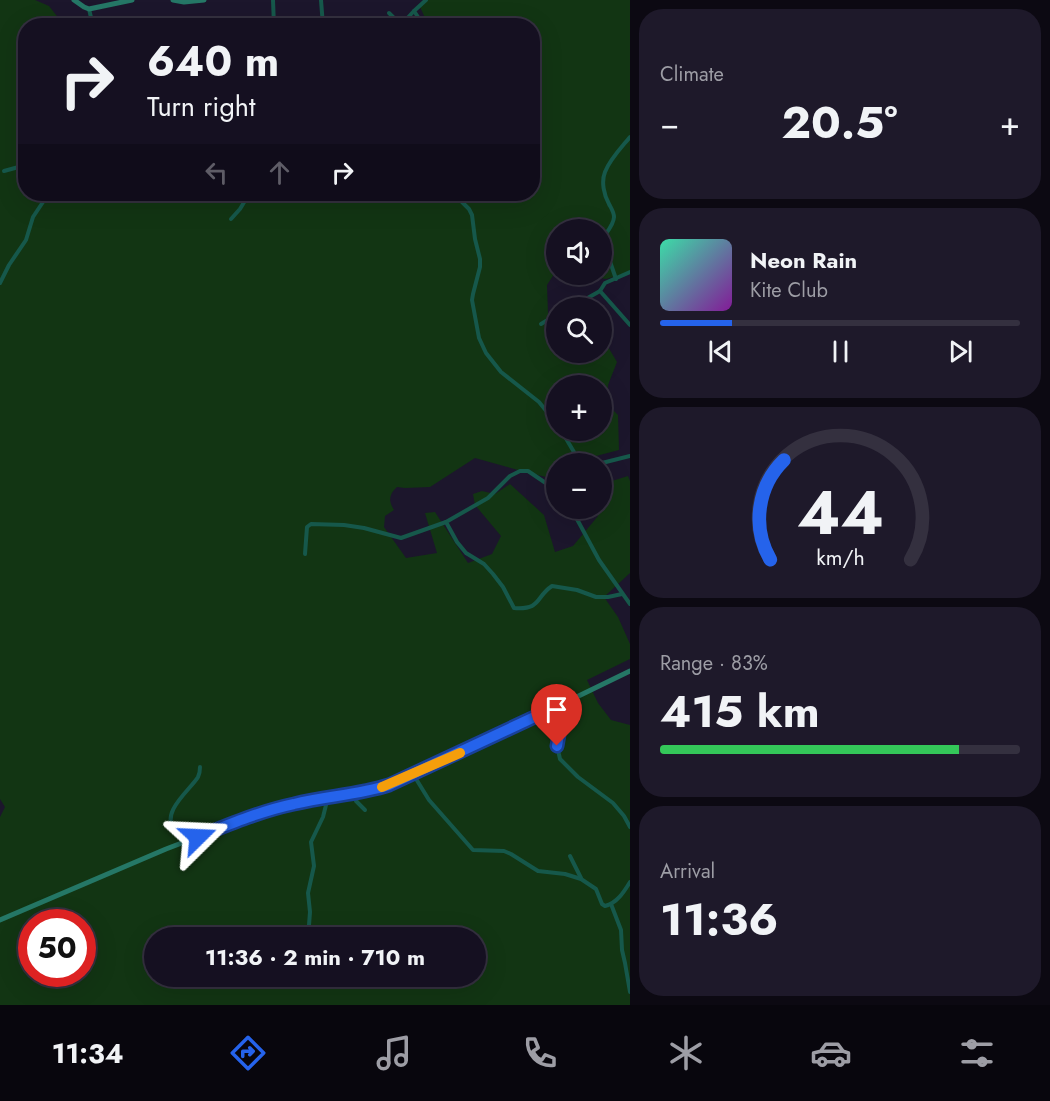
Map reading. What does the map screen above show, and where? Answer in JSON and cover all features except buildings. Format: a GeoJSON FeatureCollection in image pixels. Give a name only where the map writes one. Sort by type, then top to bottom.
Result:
{"type":"FeatureCollection","features":[{"type":"Feature","properties":{"kind":"main road"},"geometry":{"type":"LineString","coordinates":[[74,0],[89,9],[132,0]]}},
{"type":"Feature","properties":{"kind":"main road"},"geometry":{"type":"LineString","coordinates":[[173,0],[184,2],[204,0]]}},
{"type":"Feature","properties":{"kind":"main road"},"geometry":{"type":"LineString","coordinates":[[0,920],[268,810],[295,803],[357,794],[389,785],[630,670]]}},
{"type":"Feature","properties":{"kind":"street"},"geometry":{"type":"LineString","coordinates":[[273,0],[274,18]]}},
{"type":"Feature","properties":{"kind":"street"},"geometry":{"type":"LineString","coordinates":[[321,0],[322,18]]}},
{"type":"Feature","properties":{"kind":"street"},"geometry":{"type":"LineString","coordinates":[[407,18],[426,0]]}},
{"type":"Feature","properties":{"kind":"street"},"geometry":{"type":"LineString","coordinates":[[89,9],[91,18]]}},
{"type":"Feature","properties":{"kind":"street"},"geometry":{"type":"LineString","coordinates":[[414,11],[419,18]]}},
{"type":"Feature","properties":{"kind":"street"},"geometry":{"type":"LineString","coordinates":[[389,13],[394,18]]}},
{"type":"Feature","properties":{"kind":"street"},"geometry":{"type":"LineString","coordinates":[[616,279],[603,241],[614,217],[606,197],[604,177],[610,163],[630,137]]}},
{"type":"Feature","properties":{"kind":"street"},"geometry":{"type":"LineString","coordinates":[[4,171],[18,167]]}},
{"type":"Feature","properties":{"kind":"street"},"geometry":{"type":"LineString","coordinates":[[0,283],[26,240],[33,217],[43,201]]}},
{"type":"Feature","properties":{"kind":"street"},"geometry":{"type":"LineString","coordinates":[[231,219],[245,201]]}},
{"type":"Feature","properties":{"kind":"street"},"geometry":{"type":"LineString","coordinates":[[461,201],[473,217],[480,259],[472,300],[481,345],[501,372],[539,402],[546,411]]}},
{"type":"Feature","properties":{"kind":"street"},"geometry":{"type":"LineString","coordinates":[[589,297],[600,291],[602,285],[630,272]]}},
{"type":"Feature","properties":{"kind":"street"},"geometry":{"type":"LineString","coordinates":[[600,291],[630,325]]}},
{"type":"Feature","properties":{"kind":"street"},"geometry":{"type":"LineString","coordinates":[[541,324],[546,321]]}},
{"type":"Feature","properties":{"kind":"street"},"geometry":{"type":"LineString","coordinates":[[612,460],[630,456]]}},
{"type":"Feature","properties":{"kind":"street"},"geometry":{"type":"LineString","coordinates":[[305,554],[306,530],[311,524],[364,528],[402,538],[446,522],[488,498],[510,476],[520,471],[528,471],[546,483]]}},
{"type":"Feature","properties":{"kind":"street"},"geometry":{"type":"LineString","coordinates":[[577,519],[594,551],[630,604]]}},
{"type":"Feature","properties":{"kind":"street"},"geometry":{"type":"LineString","coordinates":[[446,522],[465,553],[484,564],[493,574],[514,608],[521,609],[534,605],[552,586],[577,590],[596,597],[622,594]]}},
{"type":"Feature","properties":{"kind":"street"},"geometry":{"type":"LineString","coordinates":[[558,706],[560,759],[613,803],[630,827]]}},
{"type":"Feature","properties":{"kind":"street"},"geometry":{"type":"LineString","coordinates":[[198,837],[177,831],[172,825],[171,816],[179,800],[199,776],[200,767]]}},
{"type":"Feature","properties":{"kind":"street"},"geometry":{"type":"LineString","coordinates":[[413,774],[429,800],[473,850],[504,851],[538,872],[564,874],[581,879],[596,890],[602,905],[611,904],[630,882]]}},
{"type":"Feature","properties":{"kind":"street"},"geometry":{"type":"LineString","coordinates":[[357,794],[356,801],[365,810]]}},
{"type":"Feature","properties":{"kind":"street"},"geometry":{"type":"LineString","coordinates":[[309,927],[308,893],[314,866],[311,842],[323,817],[326,799]]}},
{"type":"Feature","properties":{"kind":"street"},"geometry":{"type":"LineString","coordinates":[[570,856],[581,879]]}},
{"type":"Feature","properties":{"kind":"street"},"geometry":{"type":"LineString","coordinates":[[611,904],[621,930],[621,946],[630,992]]}},
{"type":"Feature","properties":{"kind":"green space"},"geometry":{"type":"Polygon","coordinates":[[[0,0],[35,0],[49,6],[58,18],[18,18],[18,201],[540,201],[540,18],[425,18],[420,7],[425,0],[630,0],[630,272],[612,277],[612,219],[546,219],[546,363],[612,363],[612,354],[617,362],[612,375],[546,375],[546,441],[612,441],[612,409],[618,415],[619,450],[608,453],[546,453],[546,477],[475,458],[430,487],[397,487],[390,498],[394,510],[385,516],[384,527],[406,558],[437,553],[425,513],[435,512],[468,563],[492,554],[501,536],[475,505],[473,494],[482,491],[495,494],[510,484],[544,515],[555,552],[573,546],[596,519],[612,519],[612,481],[628,476],[630,481],[630,573],[604,597],[618,617],[630,644],[630,659],[587,680],[598,703],[611,720],[630,725],[630,1005],[0,1005],[0,817],[5,807],[0,799],[0,0]]]}},
{"type":"Feature","properties":{"kind":"slow traffic"},"geometry":{"type":"LineString","coordinates":[[382,787],[460,753]]}},
{"type":"Feature","properties":{"kind":"route"},"geometry":{"type":"LineString","coordinates":[[198,837],[268,810],[389,785],[558,706],[560,729],[557,746]]}}]}
